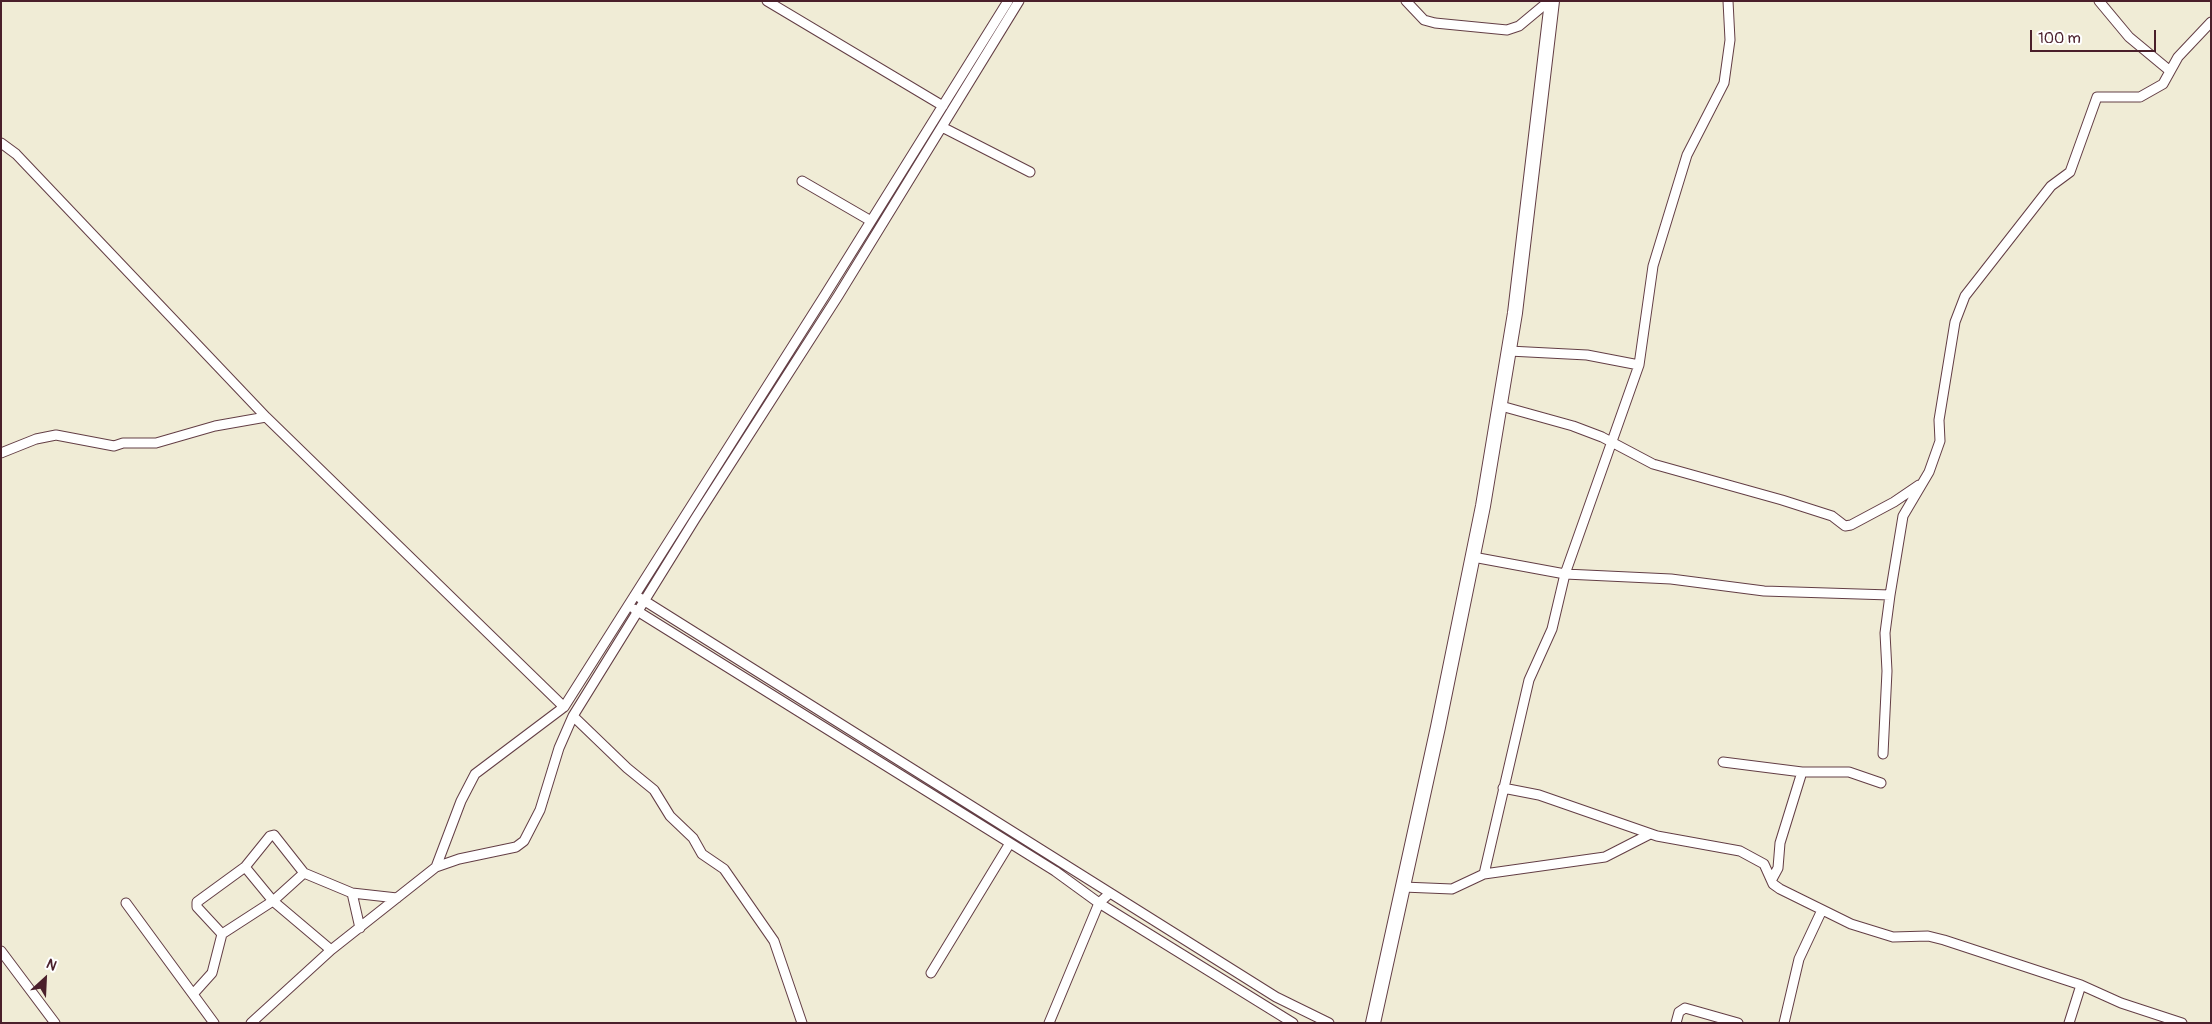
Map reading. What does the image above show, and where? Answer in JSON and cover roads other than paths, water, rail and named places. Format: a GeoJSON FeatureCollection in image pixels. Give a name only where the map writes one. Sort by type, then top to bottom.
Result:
{"type":"FeatureCollection","features":[{"type":"Feature","properties":{"kind":"main road"},"geometry":{"type":"LineString","coordinates":[[1373,1023],[1473,557],[1501,406],[1529,204],[1551,1]]}},
{"type":"Feature","properties":{"kind":"street"},"geometry":{"type":"LineString","coordinates":[[766,1],[942,106]]}},
{"type":"Feature","properties":{"kind":"street"},"geometry":{"type":"LineString","coordinates":[[436,866],[461,801],[475,774],[564,707],[1008,1]]}},
{"type":"Feature","properties":{"kind":"street"},"geometry":{"type":"LineString","coordinates":[[251,1023],[331,950],[436,866],[459,858],[516,847],[524,841],[540,810],[558,748],[573,716],[1019,1]]}},
{"type":"Feature","properties":{"kind":"street"},"geometry":{"type":"LineString","coordinates":[[1406,1],[1424,20],[1435,23],[1507,30],[1519,26],[1551,1]]}},
{"type":"Feature","properties":{"kind":"street"},"geometry":{"type":"LineString","coordinates":[[1484,874],[1529,680],[1552,629],[1565,574],[1639,365],[1656,257],[1688,155],[1724,83],[1730,40],[1728,1]]}},
{"type":"Feature","properties":{"kind":"street"},"geometry":{"type":"LineString","coordinates":[[2099,1],[2129,37],[2170,71]]}},
{"type":"Feature","properties":{"kind":"street"},"geometry":{"type":"LineString","coordinates":[[1883,754],[1887,671],[1885,633],[1903,516],[1922,484],[1940,442],[1939,420],[1955,322],[1965,296],[2051,186],[2070,172],[2098,97],[2140,97],[2163,84],[2178,57],[2211,22]]}},
{"type":"Feature","properties":{"kind":"street"},"geometry":{"type":"LineString","coordinates":[[942,127],[1030,172]]}},
{"type":"Feature","properties":{"kind":"street"},"geometry":{"type":"LineString","coordinates":[[1,143],[16,154],[266,417],[564,707]]}},
{"type":"Feature","properties":{"kind":"street"},"geometry":{"type":"LineString","coordinates":[[802,181],[871,220]]}},
{"type":"Feature","properties":{"kind":"street"},"geometry":{"type":"LineString","coordinates":[[1509,351],[1587,355],[1639,365]]}},
{"type":"Feature","properties":{"kind":"street"},"geometry":{"type":"LineString","coordinates":[[1501,406],[1573,426],[1653,464],[1832,516],[1845,526],[1851,525],[1894,502],[1922,484]]}},
{"type":"Feature","properties":{"kind":"street"},"geometry":{"type":"LineString","coordinates":[[1,453],[36,439],[56,435],[114,446],[123,443],[156,444],[215,426],[266,417]]}},
{"type":"Feature","properties":{"kind":"street"},"geometry":{"type":"LineString","coordinates":[[1473,557],[1565,574],[1671,579],[1764,591],[1890,595]]}},
{"type":"Feature","properties":{"kind":"street"},"geometry":{"type":"LineString","coordinates":[[635,594],[1276,997],[1329,1023]]}},
{"type":"Feature","properties":{"kind":"street"},"geometry":{"type":"LineString","coordinates":[[628,605],[1010,843],[1099,903],[1293,1023]]}},
{"type":"Feature","properties":{"kind":"street"},"geometry":{"type":"LineString","coordinates":[[573,716],[627,768],[654,790],[670,816],[693,838],[702,854],[724,869],[774,941],[802,1023]]}},
{"type":"Feature","properties":{"kind":"street"},"geometry":{"type":"LineString","coordinates":[[1723,762],[1802,772],[1849,772],[1881,782]]}},
{"type":"Feature","properties":{"kind":"street"},"geometry":{"type":"LineString","coordinates":[[1772,879],[1778,868],[1780,842],[1802,772]]}},
{"type":"Feature","properties":{"kind":"street"},"geometry":{"type":"LineString","coordinates":[[1503,788],[1539,795],[1650,834],[1740,851],[1764,864],[1773,884],[1780,890],[1851,924],[1893,937],[1918,936],[1936,938],[2081,985],[2121,1003],[2182,1023]]}},
{"type":"Feature","properties":{"kind":"street"},"geometry":{"type":"LineString","coordinates":[[1403,888],[1452,889],[1484,874],[1605,857],[1650,834]]}},
{"type":"Feature","properties":{"kind":"street"},"geometry":{"type":"LineString","coordinates":[[222,934],[197,907],[197,902],[245,867],[270,836],[274,835],[304,874],[352,893],[397,898]]}},
{"type":"Feature","properties":{"kind":"street"},"geometry":{"type":"LineString","coordinates":[[931,973],[1010,843]]}},
{"type":"Feature","properties":{"kind":"street"},"geometry":{"type":"LineString","coordinates":[[245,867],[273,901],[331,950]]}},
{"type":"Feature","properties":{"kind":"street"},"geometry":{"type":"LineString","coordinates":[[194,993],[212,973],[222,934],[273,901],[304,874]]}},
{"type":"Feature","properties":{"kind":"street"},"geometry":{"type":"LineString","coordinates":[[352,893],[360,928]]}},
{"type":"Feature","properties":{"kind":"street"},"geometry":{"type":"LineString","coordinates":[[1049,1023],[1099,903],[1110,893]]}},
{"type":"Feature","properties":{"kind":"street"},"geometry":{"type":"LineString","coordinates":[[126,903],[194,993],[214,1023]]}},
{"type":"Feature","properties":{"kind":"street"},"geometry":{"type":"LineString","coordinates":[[1784,1023],[1799,959],[1822,910]]}},
{"type":"Feature","properties":{"kind":"street"},"geometry":{"type":"LineString","coordinates":[[3,953],[55,1023]]}},
{"type":"Feature","properties":{"kind":"street"},"geometry":{"type":"LineString","coordinates":[[2069,1023],[2081,985]]}},
{"type":"Feature","properties":{"kind":"street"},"geometry":{"type":"LineString","coordinates":[[1676,1023],[1678,1012],[1685,1008],[1738,1023]]}}]}
